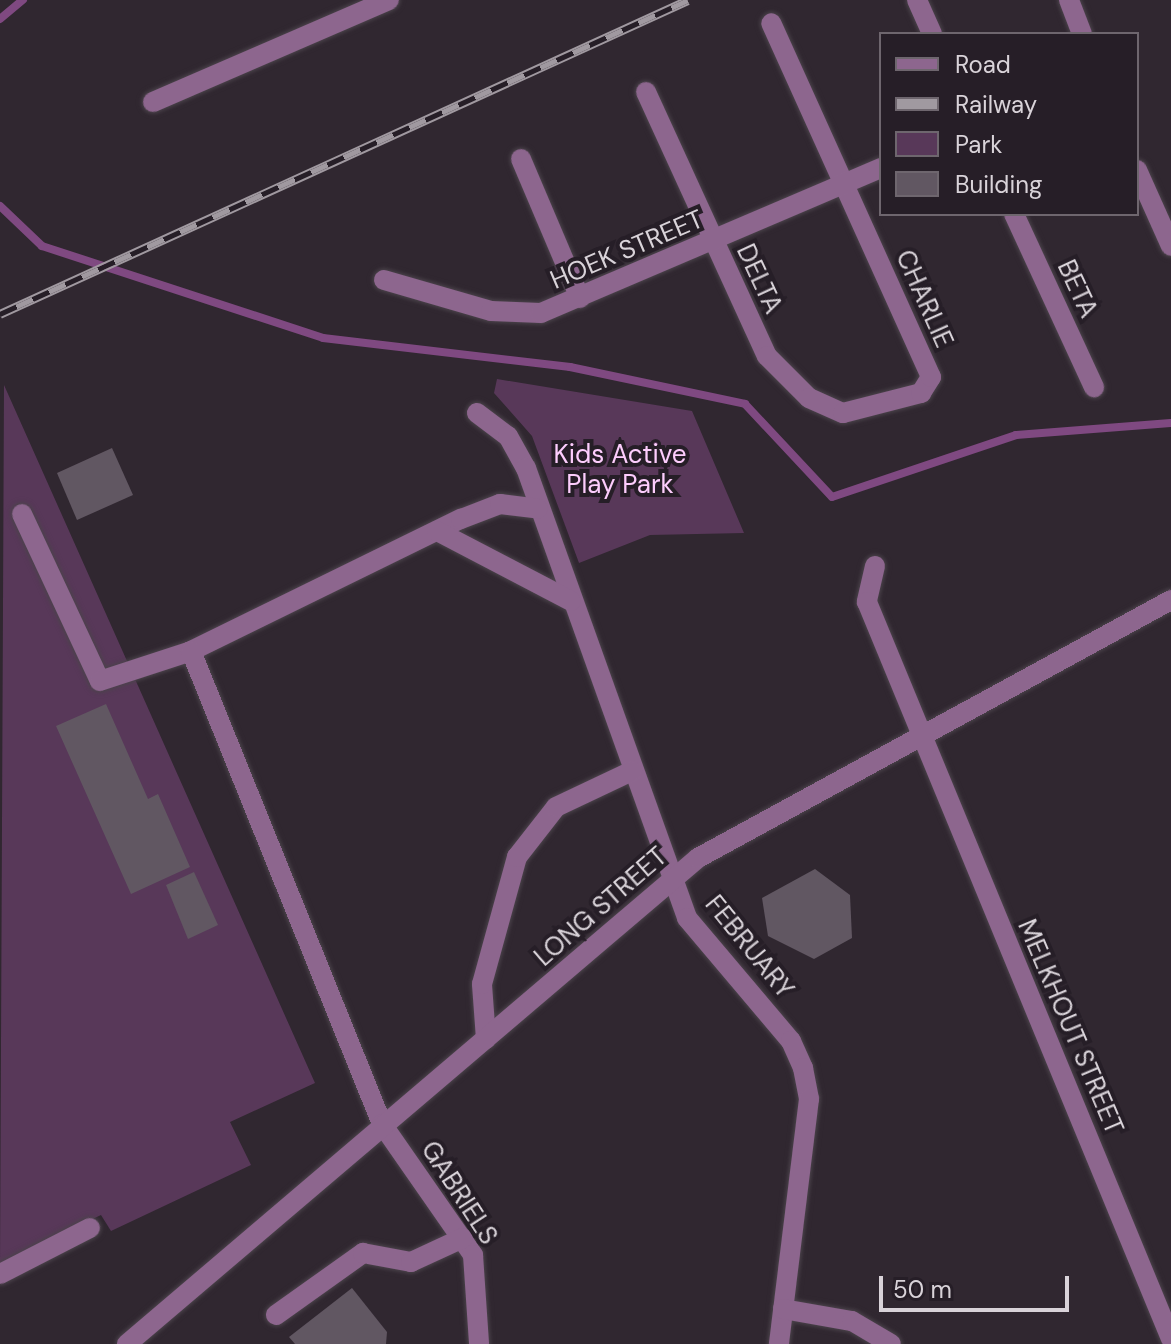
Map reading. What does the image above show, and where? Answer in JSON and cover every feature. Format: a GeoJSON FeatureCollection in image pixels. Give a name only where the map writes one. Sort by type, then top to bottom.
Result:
{"type":"FeatureCollection","features":[{"type":"Feature","properties":{"kind":"street"},"geometry":{"type":"LineString","coordinates":[[153,102],[389,0]]}},
{"type":"Feature","properties":{"kind":"street"},"geometry":{"type":"LineString","coordinates":[[917,0],[931,32]]}},
{"type":"Feature","properties":{"kind":"street"},"geometry":{"type":"LineString","coordinates":[[1069,0],[1081,32]]}},
{"type":"Feature","properties":{"kind":"street","name":"CHARLIE"},"geometry":{"type":"LineString","coordinates":[[767,356],[809,398],[843,413],[921,393],[931,377],[771,23]]}},
{"type":"Feature","properties":{"kind":"street","name":"DELTA"},"geometry":{"type":"LineString","coordinates":[[646,92],[767,356]]}},
{"type":"Feature","properties":{"kind":"street"},"geometry":{"type":"LineString","coordinates":[[521,159],[580,298]]}},
{"type":"Feature","properties":{"kind":"street","name":"HOEK STREET"},"geometry":{"type":"LineString","coordinates":[[384,280],[512,314],[580,298],[879,169]]}},
{"type":"Feature","properties":{"kind":"street"},"geometry":{"type":"LineString","coordinates":[[1139,174],[1171,246]]}},
{"type":"Feature","properties":{"kind":"street","name":"BETA"},"geometry":{"type":"LineString","coordinates":[[1015,216],[1094,387]]}},
{"type":"Feature","properties":{"kind":"street","name":"FEBRUARY"},"geometry":{"type":"LineString","coordinates":[[477,413],[508,436],[538,509],[687,918],[782,1030],[803,1068],[809,1099],[779,1344]]}},
{"type":"Feature","properties":{"kind":"street"},"geometry":{"type":"LineString","coordinates":[[22,514],[97,680],[191,651],[437,531],[500,504],[538,509]]}},
{"type":"Feature","properties":{"kind":"street"},"geometry":{"type":"LineString","coordinates":[[437,531],[571,601]]}},
{"type":"Feature","properties":{"kind":"street","name":"MELKHOUT STREET"},"geometry":{"type":"LineString","coordinates":[[875,566],[867,602],[1171,1339]]}},
{"type":"Feature","properties":{"kind":"street","name":"LONG STREET"},"geometry":{"type":"LineString","coordinates":[[127,1344],[382,1124],[673,881],[736,834],[1171,600]]}},
{"type":"Feature","properties":{"kind":"street","name":"GABRIELS"},"geometry":{"type":"LineString","coordinates":[[191,651],[382,1124],[463,1238],[479,1278],[479,1344]]}},
{"type":"Feature","properties":{"kind":"street"},"geometry":{"type":"LineString","coordinates":[[486,1039],[482,984],[517,857],[556,807],[632,771]]}},
{"type":"Feature","properties":{"kind":"street"},"geometry":{"type":"LineString","coordinates":[[0,1274],[90,1228]]}},
{"type":"Feature","properties":{"kind":"street"},"geometry":{"type":"LineString","coordinates":[[276,1315],[363,1253],[411,1262],[463,1238]]}},
{"type":"Feature","properties":{"kind":"street"},"geometry":{"type":"LineString","coordinates":[[783,1309],[852,1321],[891,1344]]}},
{"type":"Feature","properties":{"kind":"green space","name":"Kids Active Play Park"},"geometry":{"type":"Polygon","coordinates":[[[497,379],[692,411],[744,533],[650,535],[579,563],[532,436],[494,393],[497,379]]]}},
{"type":"Feature","properties":{"kind":"green space"},"geometry":{"type":"Polygon","coordinates":[[[4,385],[315,1083],[230,1122],[251,1165],[111,1231],[101,1215],[0,1263],[4,385]]]}},
{"type":"Feature","properties":{"kind":"building"},"geometry":{"type":"Polygon","coordinates":[[[112,448],[133,495],[77,520],[57,473],[112,448]]]}},
{"type":"Feature","properties":{"kind":"building"},"geometry":{"type":"Polygon","coordinates":[[[106,704],[148,799],[158,794],[190,867],[131,894],[56,726],[106,704]]]}},
{"type":"Feature","properties":{"kind":"building"},"geometry":{"type":"Polygon","coordinates":[[[815,869],[850,895],[852,938],[814,959],[768,936],[762,898],[815,869]]]}},
{"type":"Feature","properties":{"kind":"building"},"geometry":{"type":"Polygon","coordinates":[[[194,872],[218,925],[188,939],[166,885],[194,872]]]}},
{"type":"Feature","properties":{"kind":"building"},"geometry":{"type":"Polygon","coordinates":[[[352,1288],[387,1332],[386,1344],[295,1344],[289,1337],[352,1288]]]}},
{"type":"Feature","properties":{"kind":"waterway"},"geometry":{"type":"LineString","coordinates":[[0,19],[23,0]]}},
{"type":"Feature","properties":{"kind":"waterway"},"geometry":{"type":"LineString","coordinates":[[0,206],[42,246],[323,338],[570,367],[745,404],[832,497],[1016,435],[1171,423]]}},
{"type":"Feature","properties":{"kind":"railway"},"geometry":{"type":"LineString","coordinates":[[0,314],[688,0]]}}]}
